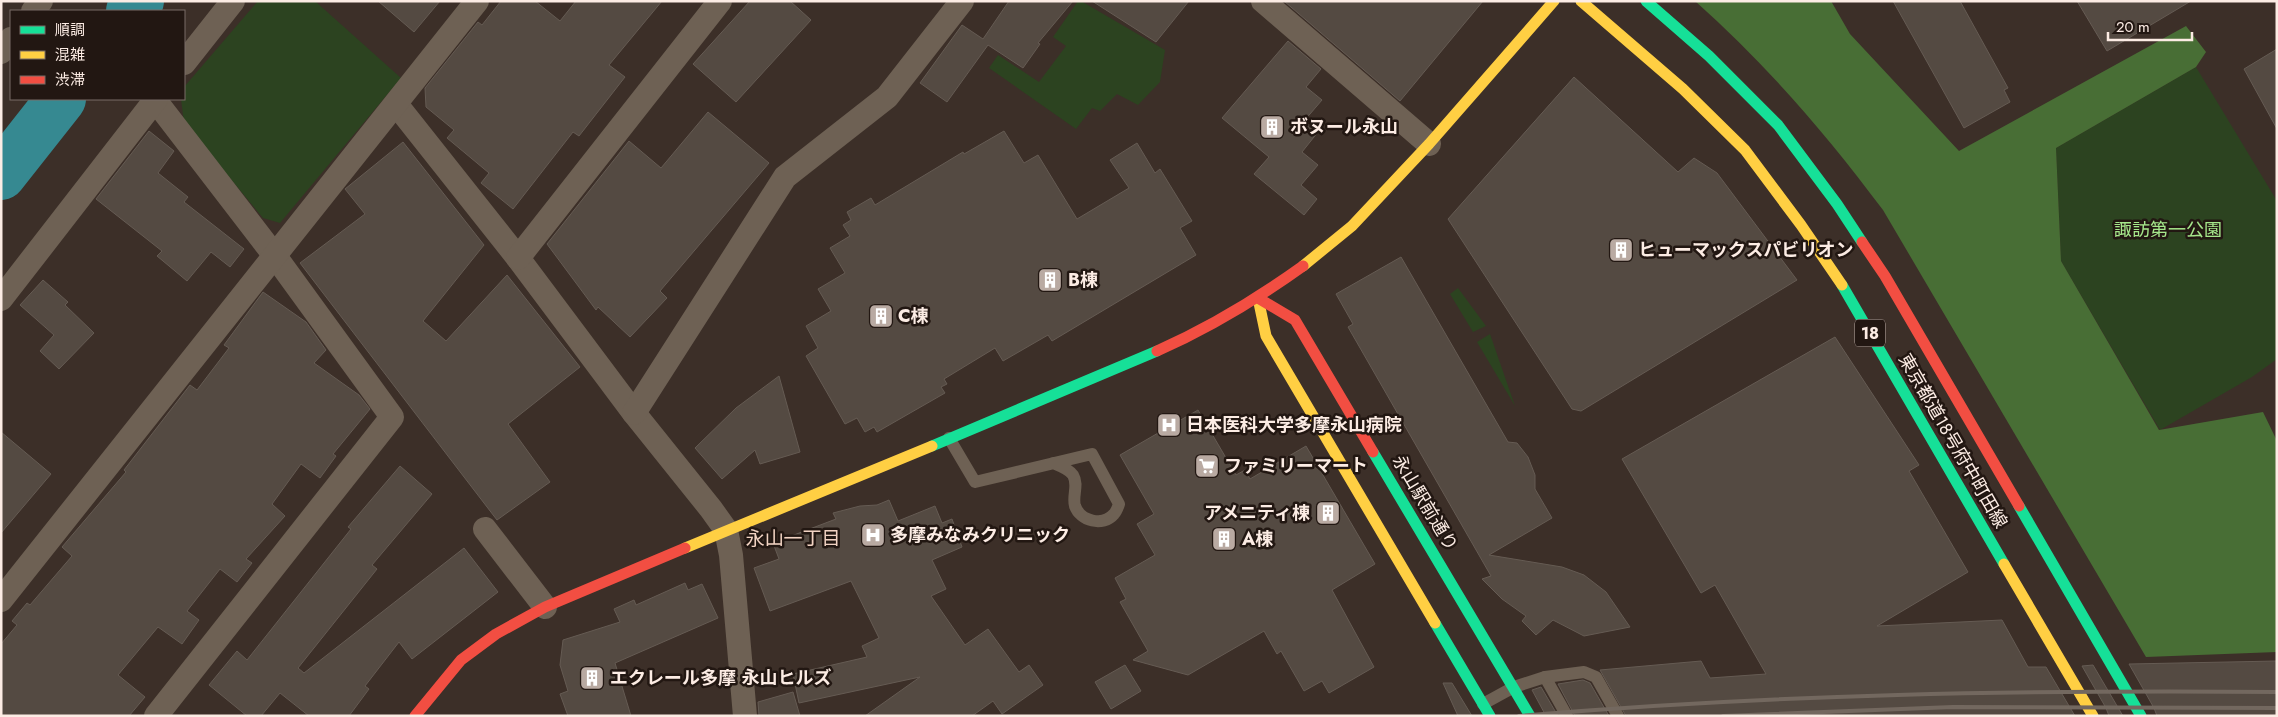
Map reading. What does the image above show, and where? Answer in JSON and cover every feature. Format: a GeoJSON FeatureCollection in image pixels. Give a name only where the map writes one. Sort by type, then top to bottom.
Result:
{"type":"FeatureCollection","features":[{"type":"Feature","properties":{"kind":"street"},"geometry":{"type":"LineString","coordinates":[[185,63],[234,1]]}},
{"type":"Feature","properties":{"kind":"street"},"geometry":{"type":"LineString","coordinates":[[1,600],[478,1]]}},
{"type":"Feature","properties":{"kind":"street"},"geometry":{"type":"LineString","coordinates":[[518,258],[720,1]]}},
{"type":"Feature","properties":{"kind":"street"},"geometry":{"type":"LineString","coordinates":[[634,414],[785,177],[887,97],[962,1]]}},
{"type":"Feature","properties":{"kind":"street"},"geometry":{"type":"LineString","coordinates":[[1263,1],[1430,144]]}},
{"type":"Feature","properties":{"kind":"street"},"geometry":{"type":"LineString","coordinates":[[415,716],[450,672],[468,654],[488,639],[545,607],[1193,335],[1258,298],[1313,259],[1352,226],[1430,144],[1554,1]]}},
{"type":"Feature","properties":{"kind":"street","name":"東京都道18号府中町田線"},"geometry":{"type":"LineString","coordinates":[[1581,1],[1683,89],[1745,150],[1801,224],[1846,292],[2093,716]]}},
{"type":"Feature","properties":{"kind":"street","name":"東京都道18号府中町田線"},"geometry":{"type":"LineString","coordinates":[[1646,1],[1709,56],[1778,125],[1837,204],[1885,276],[2141,716]]}},
{"type":"Feature","properties":{"kind":"street"},"geometry":{"type":"LineString","coordinates":[[1,52],[10,40]]}},
{"type":"Feature","properties":{"kind":"street"},"geometry":{"type":"LineString","coordinates":[[1,299],[154,100]]}},
{"type":"Feature","properties":{"kind":"street"},"geometry":{"type":"LineString","coordinates":[[156,100],[275,256],[392,417],[156,716]]}},
{"type":"Feature","properties":{"kind":"street"},"geometry":{"type":"LineString","coordinates":[[396,104],[518,258],[634,414],[726,530],[731,555],[745,716]]}},
{"type":"Feature","properties":{"kind":"street"},"geometry":{"type":"LineString","coordinates":[[1258,298],[1266,336],[1358,483],[1487,710]]}},
{"type":"Feature","properties":{"kind":"street","name":"永山駅前通り"},"geometry":{"type":"LineString","coordinates":[[1258,298],[1295,320],[1380,470],[1530,716]]}},
{"type":"Feature","properties":{"kind":"street"},"geometry":{"type":"LineString","coordinates":[[485,528],[545,607]]}},
{"type":"Feature","properties":{"kind":"lane"},"geometry":{"type":"LineString","coordinates":[[949,438],[975,482],[1054,463],[1092,454],[1119,504],[1113,515],[1101,522],[1091,521],[1081,516],[1074,502],[1073,496],[1076,485],[1074,476],[1066,468],[1054,463]]}},
{"type":"Feature","properties":{"kind":"lane"},"geometry":{"type":"LineString","coordinates":[[1487,710],[1514,687],[1545,677],[1584,672],[1596,677],[1618,716]]}},
{"type":"Feature","properties":{"kind":"lane"},"geometry":{"type":"LineString","coordinates":[[1545,677],[1567,716]]}},
{"type":"Feature","properties":{"kind":"green space"},"geometry":{"type":"Polygon","coordinates":[[[258,1],[315,1],[401,78],[280,223],[263,218],[184,123],[181,100],[185,100],[185,86],[258,1]]]}},
{"type":"Feature","properties":{"kind":"green space"},"geometry":{"type":"Polygon","coordinates":[[[1078,1],[1165,50],[1160,82],[1138,105],[1117,94],[1100,111],[1092,108],[1076,129],[989,68],[998,55],[1039,82],[1066,46],[1053,37],[1078,1]]]}},
{"type":"Feature","properties":{"kind":"green space"},"geometry":{"type":"Polygon","coordinates":[[[1695,1],[1831,1],[1850,34],[1959,151],[2186,26],[2206,52],[2196,67],[2056,148],[2061,261],[2159,430],[2263,412],[2277,441],[2277,652],[2146,657],[1883,210],[1795,101],[1695,1]]]}},
{"type":"Feature","properties":{"kind":"green space","name":"諏訪第一公園"},"geometry":{"type":"Polygon","coordinates":[[[2196,67],[2277,201],[2277,359],[2252,377],[2160,430],[2061,261],[2056,148],[2196,67]]]}},
{"type":"Feature","properties":{"kind":"green space"},"geometry":{"type":"Polygon","coordinates":[[[1458,288],[1486,326],[1473,332],[1450,294],[1458,288]]]}},
{"type":"Feature","properties":{"kind":"green space"},"geometry":{"type":"Polygon","coordinates":[[[1490,334],[1515,406],[1477,342],[1490,334]]]}},
{"type":"Feature","properties":{"kind":"building"},"geometry":{"type":"Polygon","coordinates":[[[378,1],[440,1],[414,32],[378,1]]]}},
{"type":"Feature","properties":{"kind":"building"},"geometry":{"type":"Polygon","coordinates":[[[501,1],[535,1],[560,21],[576,1],[662,1],[609,65],[625,77],[579,136],[573,132],[513,209],[481,183],[489,173],[447,138],[454,130],[426,107],[425,88],[478,22],[482,25],[501,1]]]}},
{"type":"Feature","properties":{"kind":"building"},"geometry":{"type":"Polygon","coordinates":[[[750,1],[790,1],[811,20],[736,102],[693,64],[750,1]]]}},
{"type":"Feature","properties":{"kind":"building"},"geometry":{"type":"Polygon","coordinates":[[[1009,1],[1073,1],[1038,43],[1040,44],[1023,68],[988,45],[947,102],[920,83],[962,25],[983,39],[1009,1]]]}},
{"type":"Feature","properties":{"kind":"building"},"geometry":{"type":"Polygon","coordinates":[[[1092,1],[1189,1],[1156,42],[1092,1]]]}},
{"type":"Feature","properties":{"kind":"building"},"geometry":{"type":"Polygon","coordinates":[[[1284,1],[1483,1],[1400,101],[1284,1]]]}},
{"type":"Feature","properties":{"kind":"building"},"geometry":{"type":"Polygon","coordinates":[[[1893,1],[1960,1],[2008,88],[2004,90],[2010,102],[1964,128],[1893,1]]]}},
{"type":"Feature","properties":{"kind":"building"},"geometry":{"type":"Polygon","coordinates":[[[2077,1],[2191,1],[2107,51],[2077,1]]]}},
{"type":"Feature","properties":{"kind":"building","name":"ボヌール永山"},"geometry":{"type":"Polygon","coordinates":[[[1288,41],[1321,69],[1306,87],[1322,100],[1304,121],[1318,132],[1302,152],[1318,165],[1301,185],[1317,199],[1304,215],[1254,174],[1269,157],[1222,118],[1288,41]]]}},
{"type":"Feature","properties":{"kind":"building"},"geometry":{"type":"Polygon","coordinates":[[[2277,49],[2277,129],[2244,69],[2277,49]]]}},
{"type":"Feature","properties":{"kind":"building","name":"ヒューマックスパビリオン"},"geometry":{"type":"Polygon","coordinates":[[[1574,77],[1678,172],[1694,158],[1717,173],[1797,280],[1581,411],[1572,409],[1448,219],[1574,77]]]}},
{"type":"Feature","properties":{"kind":"building"},"geometry":{"type":"Polygon","coordinates":[[[708,112],[769,163],[660,291],[667,298],[630,337],[598,307],[596,310],[547,244],[629,141],[661,168],[708,112]]]}},
{"type":"Feature","properties":{"kind":"building"},"geometry":{"type":"Polygon","coordinates":[[[149,131],[174,151],[158,173],[188,197],[184,202],[244,249],[230,267],[211,252],[187,281],[157,256],[162,251],[96,199],[149,131]]]}},
{"type":"Feature","properties":{"kind":"building"},"geometry":{"type":"Polygon","coordinates":[[[1004,131],[1024,163],[1038,155],[1077,219],[1129,188],[1110,160],[1137,143],[1155,173],[1160,169],[1192,221],[1180,228],[1196,255],[1052,341],[1048,335],[1003,361],[995,348],[944,379],[947,384],[941,387],[945,393],[877,432],[874,427],[865,432],[857,418],[845,424],[806,356],[818,348],[806,326],[831,311],[818,289],[845,273],[830,248],[850,236],[843,225],[851,220],[847,212],[871,198],[875,205],[963,152],[964,154],[1004,131]]]}},
{"type":"Feature","properties":{"kind":"building"},"geometry":{"type":"Polygon","coordinates":[[[403,142],[484,245],[423,321],[446,341],[507,275],[580,367],[508,424],[550,482],[497,520],[300,263],[365,214],[345,189],[403,142]]]}},
{"type":"Feature","properties":{"kind":"building"},"geometry":{"type":"Polygon","coordinates":[[[1401,257],[1508,442],[1517,443],[1528,457],[1535,475],[1535,489],[1552,518],[1489,555],[1562,567],[1584,575],[1606,592],[1630,627],[1584,636],[1553,620],[1536,635],[1522,621],[1526,616],[1502,599],[1482,579],[1491,576],[1348,327],[1353,324],[1336,294],[1401,257]]]}},
{"type":"Feature","properties":{"kind":"building"},"geometry":{"type":"Polygon","coordinates":[[[43,280],[68,302],[65,305],[94,333],[59,369],[40,351],[54,335],[20,305],[43,280]]]}},
{"type":"Feature","properties":{"kind":"building"},"geometry":{"type":"Polygon","coordinates":[[[263,292],[306,322],[326,350],[314,363],[359,395],[370,409],[333,454],[336,456],[320,478],[301,464],[272,504],[285,516],[246,559],[252,563],[237,582],[220,569],[187,611],[199,620],[182,644],[158,627],[118,675],[145,697],[129,716],[1,716],[1,644],[17,625],[12,621],[27,603],[30,605],[72,556],[62,547],[126,472],[124,470],[190,385],[197,390],[229,348],[224,345],[263,292]]]}},
{"type":"Feature","properties":{"kind":"building"},"geometry":{"type":"Polygon","coordinates":[[[1835,337],[1919,465],[1909,471],[1968,572],[1877,626],[2002,620],[2028,667],[2046,667],[2075,716],[1626,716],[1600,670],[1701,661],[1710,678],[1766,674],[1715,585],[1701,593],[1622,459],[1835,337]]]}},
{"type":"Feature","properties":{"kind":"building"},"geometry":{"type":"Polygon","coordinates":[[[779,376],[800,452],[760,464],[755,450],[722,479],[695,448],[736,408],[779,376]]]}},
{"type":"Feature","properties":{"kind":"building","name":"A棟"},"geometry":{"type":"Polygon","coordinates":[[[1198,410],[1236,475],[1245,470],[1250,479],[1306,446],[1375,564],[1332,590],[1374,667],[1329,693],[1322,681],[1304,691],[1281,651],[1277,654],[1264,631],[1188,675],[1133,660],[1148,651],[1120,602],[1126,599],[1115,578],[1155,555],[1137,524],[1154,514],[1120,455],[1198,410]]]}},
{"type":"Feature","properties":{"kind":"building"},"geometry":{"type":"Polygon","coordinates":[[[1,432],[51,474],[1,533],[1,432]]]}},
{"type":"Feature","properties":{"kind":"building"},"geometry":{"type":"Polygon","coordinates":[[[400,466],[432,494],[372,565],[377,569],[298,668],[304,673],[464,548],[498,592],[412,659],[399,642],[365,686],[369,689],[349,716],[309,716],[280,693],[261,716],[247,716],[209,685],[237,651],[247,660],[351,529],[348,527],[400,466]]]}},
{"type":"Feature","properties":{"kind":"building"},"geometry":{"type":"Polygon","coordinates":[[[889,500],[898,521],[935,506],[942,523],[952,519],[962,547],[932,560],[946,589],[931,596],[965,645],[988,629],[1019,672],[1029,665],[1043,685],[1002,714],[993,701],[972,716],[865,716],[920,677],[799,703],[793,674],[867,657],[862,646],[879,638],[851,581],[770,611],[754,568],[779,559],[773,543],[836,519],[833,513],[860,506],[877,505],[889,500]]]}},
{"type":"Feature","properties":{"kind":"building"},"geometry":{"type":"Polygon","coordinates":[[[685,583],[688,590],[702,584],[718,618],[615,663],[631,716],[568,716],[560,694],[568,691],[560,665],[563,640],[620,622],[614,609],[634,600],[636,605],[685,583]]]}},
{"type":"Feature","properties":{"kind":"building"},"geometry":{"type":"Polygon","coordinates":[[[2277,661],[2277,716],[2157,716],[2129,664],[2277,661]]]}},
{"type":"Feature","properties":{"kind":"building"},"geometry":{"type":"Polygon","coordinates":[[[1125,665],[1141,691],[1111,709],[1095,682],[1125,665]]]}},
{"type":"Feature","properties":{"kind":"building"},"geometry":{"type":"Polygon","coordinates":[[[2093,665],[2123,716],[2109,716],[2082,666],[2093,665]]]}},
{"type":"Feature","properties":{"kind":"building"},"geometry":{"type":"Polygon","coordinates":[[[1583,680],[1590,683],[1609,716],[1575,716],[1558,684],[1583,680]]]}},
{"type":"Feature","properties":{"kind":"building"},"geometry":{"type":"Polygon","coordinates":[[[1443,683],[1452,683],[1472,716],[1458,716],[1443,683]]]}},
{"type":"Feature","properties":{"kind":"building"},"geometry":{"type":"Polygon","coordinates":[[[1541,687],[1558,716],[1546,716],[1532,690],[1541,687]]]}},
{"type":"Feature","properties":{"kind":"building"},"geometry":{"type":"Polygon","coordinates":[[[793,692],[800,716],[759,716],[758,702],[793,692]]]}},
{"type":"Feature","properties":{"kind":"waterway"},"geometry":{"type":"LineString","coordinates":[[132,10],[139,1]]}},
{"type":"Feature","properties":{"kind":"waterway"},"geometry":{"type":"LineString","coordinates":[[1,175],[60,100]]}},
{"type":"Feature","properties":{"kind":"railway"},"geometry":{"type":"LineString","coordinates":[[1519,716],[1803,698],[1992,693],[2277,692]]}},
{"type":"Feature","properties":{"kind":"railway"},"geometry":{"type":"LineString","coordinates":[[1723,716],[1953,707],[2277,708]]}},
{"type":"Feature","properties":{"kind":"traffic: fast"},"geometry":{"type":"LineString","coordinates":[[1646,1],[1709,56],[1778,125],[1837,204],[1862,242]]}},
{"type":"Feature","properties":{"kind":"traffic: fast"},"geometry":{"type":"LineString","coordinates":[[1842,285],[2004,564]]}},
{"type":"Feature","properties":{"kind":"traffic: fast"},"geometry":{"type":"LineString","coordinates":[[932,446],[1157,351]]}},
{"type":"Feature","properties":{"kind":"traffic: fast"},"geometry":{"type":"LineString","coordinates":[[1373,452],[1530,716]]}},
{"type":"Feature","properties":{"kind":"traffic: fast"},"geometry":{"type":"LineString","coordinates":[[2019,506],[2141,716]]}},
{"type":"Feature","properties":{"kind":"traffic: fast"},"geometry":{"type":"LineString","coordinates":[[1435,623],[1490,716]]}},
{"type":"Feature","properties":{"kind":"traffic: slow"},"geometry":{"type":"LineString","coordinates":[[1303,266],[1352,226],[1429,144],[1554,1]]}},
{"type":"Feature","properties":{"kind":"traffic: slow"},"geometry":{"type":"LineString","coordinates":[[1581,1],[1683,89],[1745,150],[1801,225],[1842,285]]}},
{"type":"Feature","properties":{"kind":"traffic: slow"},"geometry":{"type":"LineString","coordinates":[[1258,298],[1266,336],[1435,623]]}},
{"type":"Feature","properties":{"kind":"traffic: slow"},"geometry":{"type":"LineString","coordinates":[[685,548],[932,446]]}},
{"type":"Feature","properties":{"kind":"traffic: slow"},"geometry":{"type":"LineString","coordinates":[[2004,564],[2093,716]]}},
{"type":"Feature","properties":{"kind":"traffic: jam"},"geometry":{"type":"LineString","coordinates":[[1862,242],[1885,276],[2019,506]]}},
{"type":"Feature","properties":{"kind":"traffic: jam"},"geometry":{"type":"LineString","coordinates":[[1157,351],[1195,333],[1232,312],[1303,266]]}},
{"type":"Feature","properties":{"kind":"traffic: jam"},"geometry":{"type":"LineString","coordinates":[[1258,298],[1295,320],[1373,452]]}},
{"type":"Feature","properties":{"kind":"traffic: jam"},"geometry":{"type":"LineString","coordinates":[[415,716],[461,660],[496,634],[545,607],[685,548]]}},
{"type":"Feature","properties":{"kind":"place","name":"ボヌール永山"},"geometry":{"type":"Point","coordinates":[1272,127]}},
{"type":"Feature","properties":{"kind":"place","name":"ヒューマックスパビリオン"},"geometry":{"type":"Point","coordinates":[1621,250]}},
{"type":"Feature","properties":{"kind":"place","name":"B棟"},"geometry":{"type":"Point","coordinates":[1050,280]}},
{"type":"Feature","properties":{"kind":"place","name":"C棟"},"geometry":{"type":"Point","coordinates":[881,316]}},
{"type":"Feature","properties":{"kind":"place","name":"日本医科大学多摩永山病院"},"geometry":{"type":"Point","coordinates":[1169,425]}},
{"type":"Feature","properties":{"kind":"place","name":"ファミリーマート"},"geometry":{"type":"Point","coordinates":[1207,466]}},
{"type":"Feature","properties":{"kind":"place","name":"アメニティ棟"},"geometry":{"type":"Point","coordinates":[1328,513]}},
{"type":"Feature","properties":{"kind":"place","name":"多摩みなみクリニック"},"geometry":{"type":"Point","coordinates":[873,535]}},
{"type":"Feature","properties":{"kind":"place","name":"A棟"},"geometry":{"type":"Point","coordinates":[1224,539]}},
{"type":"Feature","properties":{"kind":"place","name":"エクレール多摩 永山ヒルズ"},"geometry":{"type":"Point","coordinates":[592,678]}},
{"type":"Feature","properties":{"kind":"district","name":"永山一丁目"},"geometry":{"type":"Point","coordinates":[793,538]}}]}
